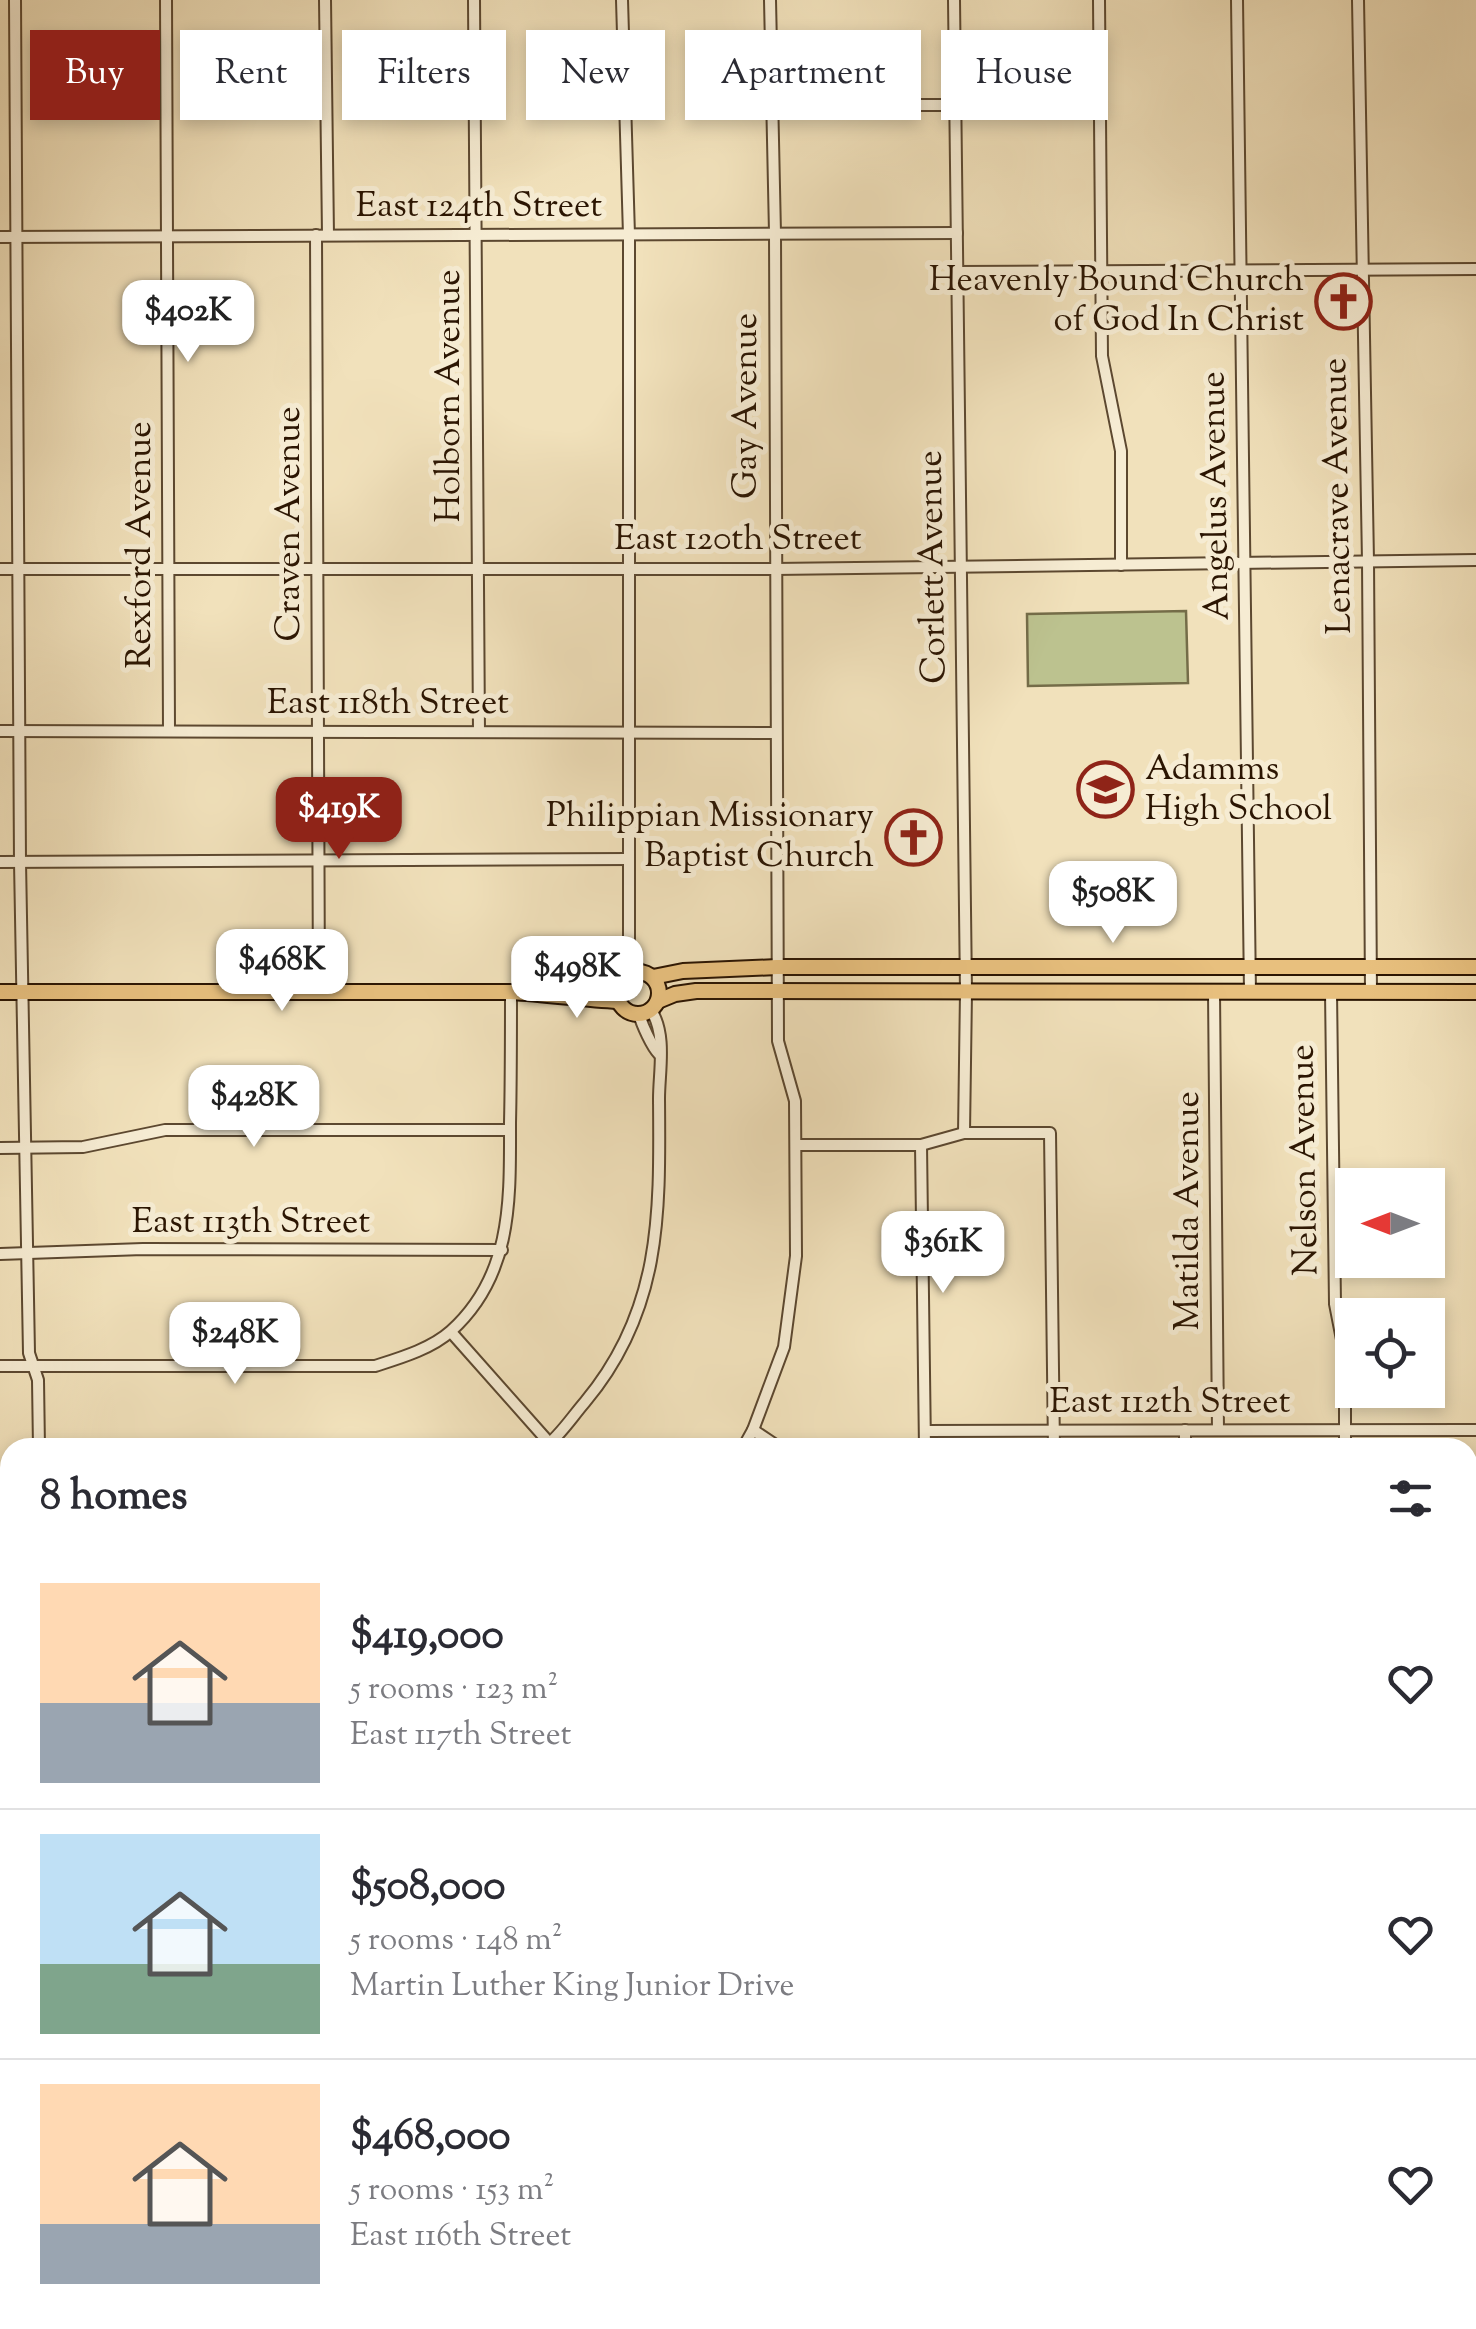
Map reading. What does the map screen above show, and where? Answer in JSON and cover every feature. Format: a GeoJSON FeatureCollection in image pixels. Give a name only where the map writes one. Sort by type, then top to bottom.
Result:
{"type":"FeatureCollection","features":[{"type":"Feature","properties":{"kind":"main road"},"geometry":{"type":"LineString","coordinates":[[542,994],[683,971],[777,967],[1476,967]]}},
{"type":"Feature","properties":{"kind":"main road"},"geometry":{"type":"LineString","coordinates":[[618,1001],[634,977]]}},
{"type":"Feature","properties":{"kind":"main road"},"geometry":{"type":"LineString","coordinates":[[634,977],[660,991],[649,1009]]}},
{"type":"Feature","properties":{"kind":"main road"},"geometry":{"type":"LineString","coordinates":[[618,1001],[626,1011],[649,1009],[675,994],[696,991],[1476,992]]}},
{"type":"Feature","properties":{"kind":"main road"},"geometry":{"type":"LineString","coordinates":[[0,992],[511,992],[564,1000],[618,1001]]}},
{"type":"Feature","properties":{"kind":"street"},"geometry":{"type":"LineString","coordinates":[[15,0],[20,862],[29,1353],[38,1380],[39,1438]]}},
{"type":"Feature","properties":{"kind":"street","name":"Rexford Avenue"},"geometry":{"type":"LineString","coordinates":[[166,0],[170,730]]}},
{"type":"Feature","properties":{"kind":"street","name":"Craven Avenue"},"geometry":{"type":"LineString","coordinates":[[319,992],[318,568],[325,0]]}},
{"type":"Feature","properties":{"kind":"street","name":"Holborn Avenue"},"geometry":{"type":"LineString","coordinates":[[474,0],[480,732]]}},
{"type":"Feature","properties":{"kind":"street"},"geometry":{"type":"LineString","coordinates":[[622,0],[628,234],[629,948],[634,977]]}},
{"type":"Feature","properties":{"kind":"street","name":"Gay Avenue"},"geometry":{"type":"LineString","coordinates":[[770,0],[771,30]]}},
{"type":"Feature","properties":{"kind":"street","name":"Corlett Avenue"},"geometry":{"type":"LineString","coordinates":[[954,0],[955,30]]}},
{"type":"Feature","properties":{"kind":"street"},"geometry":{"type":"LineString","coordinates":[[1099,0],[1102,356],[1121,451],[1121,565]]}},
{"type":"Feature","properties":{"kind":"street","name":"Angelus Avenue"},"geometry":{"type":"LineString","coordinates":[[1237,0],[1250,992]]}},
{"type":"Feature","properties":{"kind":"street","name":"Lenacrave Avenue"},"geometry":{"type":"LineString","coordinates":[[1358,0],[1371,992]]}},
{"type":"Feature","properties":{"kind":"street","name":"Gay Avenue"},"geometry":{"type":"LineString","coordinates":[[749,1438],[784,1347],[793,1296],[798,1145],[795,1102],[778,1041],[772,120]]}},
{"type":"Feature","properties":{"kind":"street","name":"Corlett Avenue"},"geometry":{"type":"LineString","coordinates":[[956,120],[966,969],[964,1133]]}},
{"type":"Feature","properties":{"kind":"street","name":"East 124th Street"},"geometry":{"type":"LineString","coordinates":[[0,238],[957,233]]}},
{"type":"Feature","properties":{"kind":"street"},"geometry":{"type":"LineString","coordinates":[[958,272],[1476,269]]}},
{"type":"Feature","properties":{"kind":"street","name":"East 120th Street"},"geometry":{"type":"LineString","coordinates":[[0,569],[775,568],[1476,560]]}},
{"type":"Feature","properties":{"kind":"street","name":"East 118th Street"},"geometry":{"type":"LineString","coordinates":[[0,731],[775,733]]}},
{"type":"Feature","properties":{"kind":"street"},"geometry":{"type":"LineString","coordinates":[[0,862],[628,860]]}},
{"type":"Feature","properties":{"kind":"street"},"geometry":{"type":"LineString","coordinates":[[0,1366],[375,1366],[406,1356],[451,1332],[492,1277],[511,1204],[511,992]]}},
{"type":"Feature","properties":{"kind":"street","name":"Matilda Avenue"},"geometry":{"type":"LineString","coordinates":[[1214,992],[1218,1430]]}},
{"type":"Feature","properties":{"kind":"street","name":"Nelson Avenue"},"geometry":{"type":"LineString","coordinates":[[1331,992],[1334,1304],[1345,1355],[1344,1438]]}},
{"type":"Feature","properties":{"kind":"street"},"geometry":{"type":"LineString","coordinates":[[556,1438],[603,1381],[628,1339],[652,1268],[660,1208],[659,1054],[652,1047],[649,1009]]}},
{"type":"Feature","properties":{"kind":"street"},"geometry":{"type":"LineString","coordinates":[[0,1148],[83,1148],[165,1130],[510,1130]]}},
{"type":"Feature","properties":{"kind":"street"},"geometry":{"type":"LineString","coordinates":[[798,1145],[921,1144],[964,1133],[1050,1133],[1053,1438]]}},
{"type":"Feature","properties":{"kind":"street"},"geometry":{"type":"LineString","coordinates":[[921,1144],[925,1438]]}},
{"type":"Feature","properties":{"kind":"street","name":"East 113th Street"},"geometry":{"type":"LineString","coordinates":[[0,1254],[143,1249],[502,1250]]}},
{"type":"Feature","properties":{"kind":"street"},"geometry":{"type":"LineString","coordinates":[[451,1332],[542,1438]]}},
{"type":"Feature","properties":{"kind":"street"},"geometry":{"type":"LineString","coordinates":[[753,1430],[765,1438]]}},
{"type":"Feature","properties":{"kind":"street","name":"East 112th Street"},"geometry":{"type":"LineString","coordinates":[[925,1430],[1476,1430]]}},
{"type":"Feature","properties":{"kind":"street"},"geometry":{"type":"LineString","coordinates":[[1185,1430],[1185,1438]]}},
{"type":"Feature","properties":{"kind":"green space"},"geometry":{"type":"Polygon","coordinates":[[[1186,611],[1188,683],[1028,686],[1027,614],[1186,611]]]}},
{"type":"Feature","properties":{"kind":"place","name":"Heavenly Bound Church of God In Christ"},"geometry":{"type":"Point","coordinates":[1343,301]}},
{"type":"Feature","properties":{"kind":"place","name":"Adamms High School"},"geometry":{"type":"Point","coordinates":[1106,790]}},
{"type":"Feature","properties":{"kind":"place","name":"Philippian Missionary Baptist Church"},"geometry":{"type":"Point","coordinates":[913,837]}}]}
